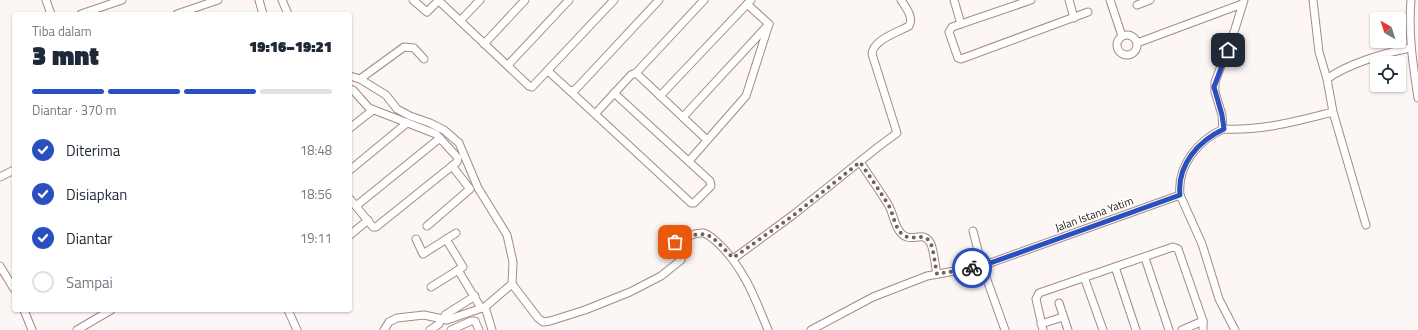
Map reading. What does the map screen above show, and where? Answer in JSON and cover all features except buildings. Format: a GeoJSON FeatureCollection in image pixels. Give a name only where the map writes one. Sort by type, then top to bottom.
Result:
{"type":"FeatureCollection","features":[{"type":"Feature","properties":{"kind":"street"},"geometry":{"type":"LineString","coordinates":[[46,0],[50,12]]}},
{"type":"Feature","properties":{"kind":"street"},"geometry":{"type":"LineString","coordinates":[[87,12],[122,0]]}},
{"type":"Feature","properties":{"kind":"street"},"geometry":{"type":"LineString","coordinates":[[183,12],[218,0]]}},
{"type":"Feature","properties":{"kind":"street"},"geometry":{"type":"LineString","coordinates":[[258,0],[262,12]]}},
{"type":"Feature","properties":{"kind":"street"},"geometry":{"type":"LineString","coordinates":[[282,0],[287,12]]}},
{"type":"Feature","properties":{"kind":"street"},"geometry":{"type":"LineString","coordinates":[[413,0],[427,12],[439,0],[484,44],[529,86],[532,87],[614,0]]}},
{"type":"Feature","properties":{"kind":"street"},"geometry":{"type":"LineString","coordinates":[[460,21],[480,0]]}},
{"type":"Feature","properties":{"kind":"street"},"geometry":{"type":"LineString","coordinates":[[484,44],[525,0]]}},
{"type":"Feature","properties":{"kind":"street"},"geometry":{"type":"LineString","coordinates":[[508,66],[569,0]]}},
{"type":"Feature","properties":{"kind":"street"},"geometry":{"type":"LineString","coordinates":[[570,91],[575,90],[659,0]]}},
{"type":"Feature","properties":{"kind":"street"},"geometry":{"type":"LineString","coordinates":[[596,114],[631,75],[636,73],[704,0]]}},
{"type":"Feature","properties":{"kind":"street"},"geometry":{"type":"LineString","coordinates":[[733,258],[794,215],[897,133],[872,54],[872,49],[876,44],[909,26],[911,22],[910,16],[901,0]]}},
{"type":"Feature","properties":{"kind":"street"},"geometry":{"type":"LineString","coordinates":[[954,0],[961,24]]}},
{"type":"Feature","properties":{"kind":"street"},"geometry":{"type":"LineString","coordinates":[[1030,0],[952,27],[949,32],[957,56],[961,59],[1088,12]]}},
{"type":"Feature","properties":{"kind":"street"},"geometry":{"type":"LineString","coordinates":[[1069,0],[1074,18]]}},
{"type":"Feature","properties":{"kind":"street"},"geometry":{"type":"LineString","coordinates":[[1110,0],[1122,36]]}},
{"type":"Feature","properties":{"kind":"street"},"geometry":{"type":"LineString","coordinates":[[1137,6],[1150,0]]}},
{"type":"Feature","properties":{"kind":"street"},"geometry":{"type":"LineString","coordinates":[[1313,0],[1319,52],[1327,78],[1333,112],[1366,225]]}},
{"type":"Feature","properties":{"kind":"street"},"geometry":{"type":"LineString","coordinates":[[1411,0],[1411,48],[1418,98]]}},
{"type":"Feature","properties":{"kind":"street"},"geometry":{"type":"LineString","coordinates":[[660,96],[749,2],[769,24]]}},
{"type":"Feature","properties":{"kind":"street"},"geometry":{"type":"LineString","coordinates":[[1137,43],[1243,2]]}},
{"type":"Feature","properties":{"kind":"street"},"geometry":{"type":"LineString","coordinates":[[1224,129],[1222,115],[1215,92],[1215,82],[1235,29],[1243,2]]}},
{"type":"Feature","properties":{"kind":"street"},"geometry":{"type":"LineString","coordinates":[[683,117],[769,24]]}},
{"type":"Feature","properties":{"kind":"street"},"geometry":{"type":"LineString","coordinates":[[689,161],[749,91],[769,24]]}},
{"type":"Feature","properties":{"kind":"street"},"geometry":{"type":"LineString","coordinates":[[1129,35],[1136,39],[1137,43],[1136,50],[1133,53],[1126,55],[1119,50],[1117,43],[1122,36],[1129,35]]}},
{"type":"Feature","properties":{"kind":"street"},"geometry":{"type":"LineString","coordinates":[[360,79],[404,47],[414,48],[424,59]]}},
{"type":"Feature","properties":{"kind":"street"},"geometry":{"type":"LineString","coordinates":[[1327,78],[1336,72],[1376,56],[1411,48]]}},
{"type":"Feature","properties":{"kind":"street"},"geometry":{"type":"LineString","coordinates":[[548,71],[691,203],[694,203],[712,184],[689,161],[614,93]]}},
{"type":"Feature","properties":{"kind":"street"},"geometry":{"type":"LineString","coordinates":[[636,73],[707,140]]}},
{"type":"Feature","properties":{"kind":"street"},"geometry":{"type":"LineString","coordinates":[[352,77],[360,79],[386,95],[397,108],[410,116],[444,130],[459,143],[478,188],[507,235],[513,262],[512,284],[538,318],[543,322],[585,310],[630,292],[661,276],[681,260],[673,246],[674,244],[690,236],[702,233],[710,236],[733,258],[746,278],[768,330]]}},
{"type":"Feature","properties":{"kind":"street"},"geometry":{"type":"LineString","coordinates":[[352,90],[369,108],[440,138],[458,158],[457,162],[376,227],[373,227],[352,201]]}},
{"type":"Feature","properties":{"kind":"street"},"geometry":{"type":"LineString","coordinates":[[352,126],[373,110]]}},
{"type":"Feature","properties":{"kind":"street"},"geometry":{"type":"LineString","coordinates":[[1235,330],[1219,299],[1202,244],[1180,195],[1179,183],[1184,166],[1200,145],[1215,133],[1224,129],[1250,130],[1276,126],[1333,112]]}},
{"type":"Feature","properties":{"kind":"street"},"geometry":{"type":"LineString","coordinates":[[352,168],[407,123]]}},
{"type":"Feature","properties":{"kind":"street"},"geometry":{"type":"LineString","coordinates":[[356,206],[440,138]]}},
{"type":"Feature","properties":{"kind":"street"},"geometry":{"type":"LineString","coordinates":[[860,162],[890,208],[898,229],[904,237],[910,239],[919,236],[925,238],[930,243],[937,274]]}},
{"type":"Feature","properties":{"kind":"street"},"geometry":{"type":"LineString","coordinates":[[427,226],[470,189],[452,166]]}},
{"type":"Feature","properties":{"kind":"street"},"geometry":{"type":"LineString","coordinates":[[0,177],[12,171]]}},
{"type":"Feature","properties":{"kind":"street","name":"Jalan Istana Yatim"},"geometry":{"type":"LineString","coordinates":[[811,330],[874,297],[927,276],[982,266],[1180,195]]}},
{"type":"Feature","properties":{"kind":"street"},"geometry":{"type":"LineString","coordinates":[[352,233],[368,220]]}},
{"type":"Feature","properties":{"kind":"street"},"geometry":{"type":"LineString","coordinates":[[973,231],[982,266],[1005,330]]}},
{"type":"Feature","properties":{"kind":"street"},"geometry":{"type":"LineString","coordinates":[[416,239],[423,254],[456,233]]}},
{"type":"Feature","properties":{"kind":"street"},"geometry":{"type":"LineString","coordinates":[[431,287],[462,267],[446,240]]}},
{"type":"Feature","properties":{"kind":"street"},"geometry":{"type":"LineString","coordinates":[[1063,317],[1042,327],[1036,299],[1037,295],[1084,277],[1145,258],[1173,247],[1178,249],[1203,321],[1203,330]]}},
{"type":"Feature","properties":{"kind":"street"},"geometry":{"type":"LineString","coordinates":[[1145,258],[1169,330]]}},
{"type":"Feature","properties":{"kind":"street"},"geometry":{"type":"LineString","coordinates":[[0,266],[12,286]]}},
{"type":"Feature","properties":{"kind":"street"},"geometry":{"type":"LineString","coordinates":[[1115,267],[1136,330]]}},
{"type":"Feature","properties":{"kind":"street"},"geometry":{"type":"LineString","coordinates":[[458,270],[483,307],[492,330]]}},
{"type":"Feature","properties":{"kind":"street"},"geometry":{"type":"LineString","coordinates":[[1084,277],[1102,330]]}},
{"type":"Feature","properties":{"kind":"street"},"geometry":{"type":"LineString","coordinates":[[384,330],[389,322],[397,318],[424,315],[443,317],[447,320],[483,307],[512,284]]}},
{"type":"Feature","properties":{"kind":"street"},"geometry":{"type":"LineString","coordinates":[[435,329],[443,317],[475,296]]}},
{"type":"Feature","properties":{"kind":"street"},"geometry":{"type":"LineString","coordinates":[[1059,303],[1068,330]]}},
{"type":"Feature","properties":{"kind":"street"},"geometry":{"type":"LineString","coordinates":[[25,312],[32,330]]}},
{"type":"Feature","properties":{"kind":"street"},"geometry":{"type":"LineString","coordinates":[[77,330],[108,312]]}},
{"type":"Feature","properties":{"kind":"street"},"geometry":{"type":"LineString","coordinates":[[289,312],[298,330]]}},
{"type":"Feature","properties":{"kind":"street"},"geometry":{"type":"LineString","coordinates":[[451,330],[471,321],[475,321],[479,330]]}},
{"type":"Feature","properties":{"kind":"street"},"geometry":{"type":"LineString","coordinates":[[1182,330],[1203,321]]}},
{"type":"Feature","properties":{"kind":"way so far"},"geometry":{"type":"LineString","coordinates":[[675,242],[702,233],[710,236],[733,258],[794,215],[860,162],[890,208],[898,229],[904,237],[910,239],[919,236],[925,238],[930,243],[937,274],[972,268]]}},
{"type":"Feature","properties":{"kind":"route"},"geometry":{"type":"LineString","coordinates":[[972,268],[982,266],[1180,195],[1180,175],[1184,166],[1200,145],[1215,133],[1224,129],[1222,115],[1214,87],[1228,50]]}}]}
